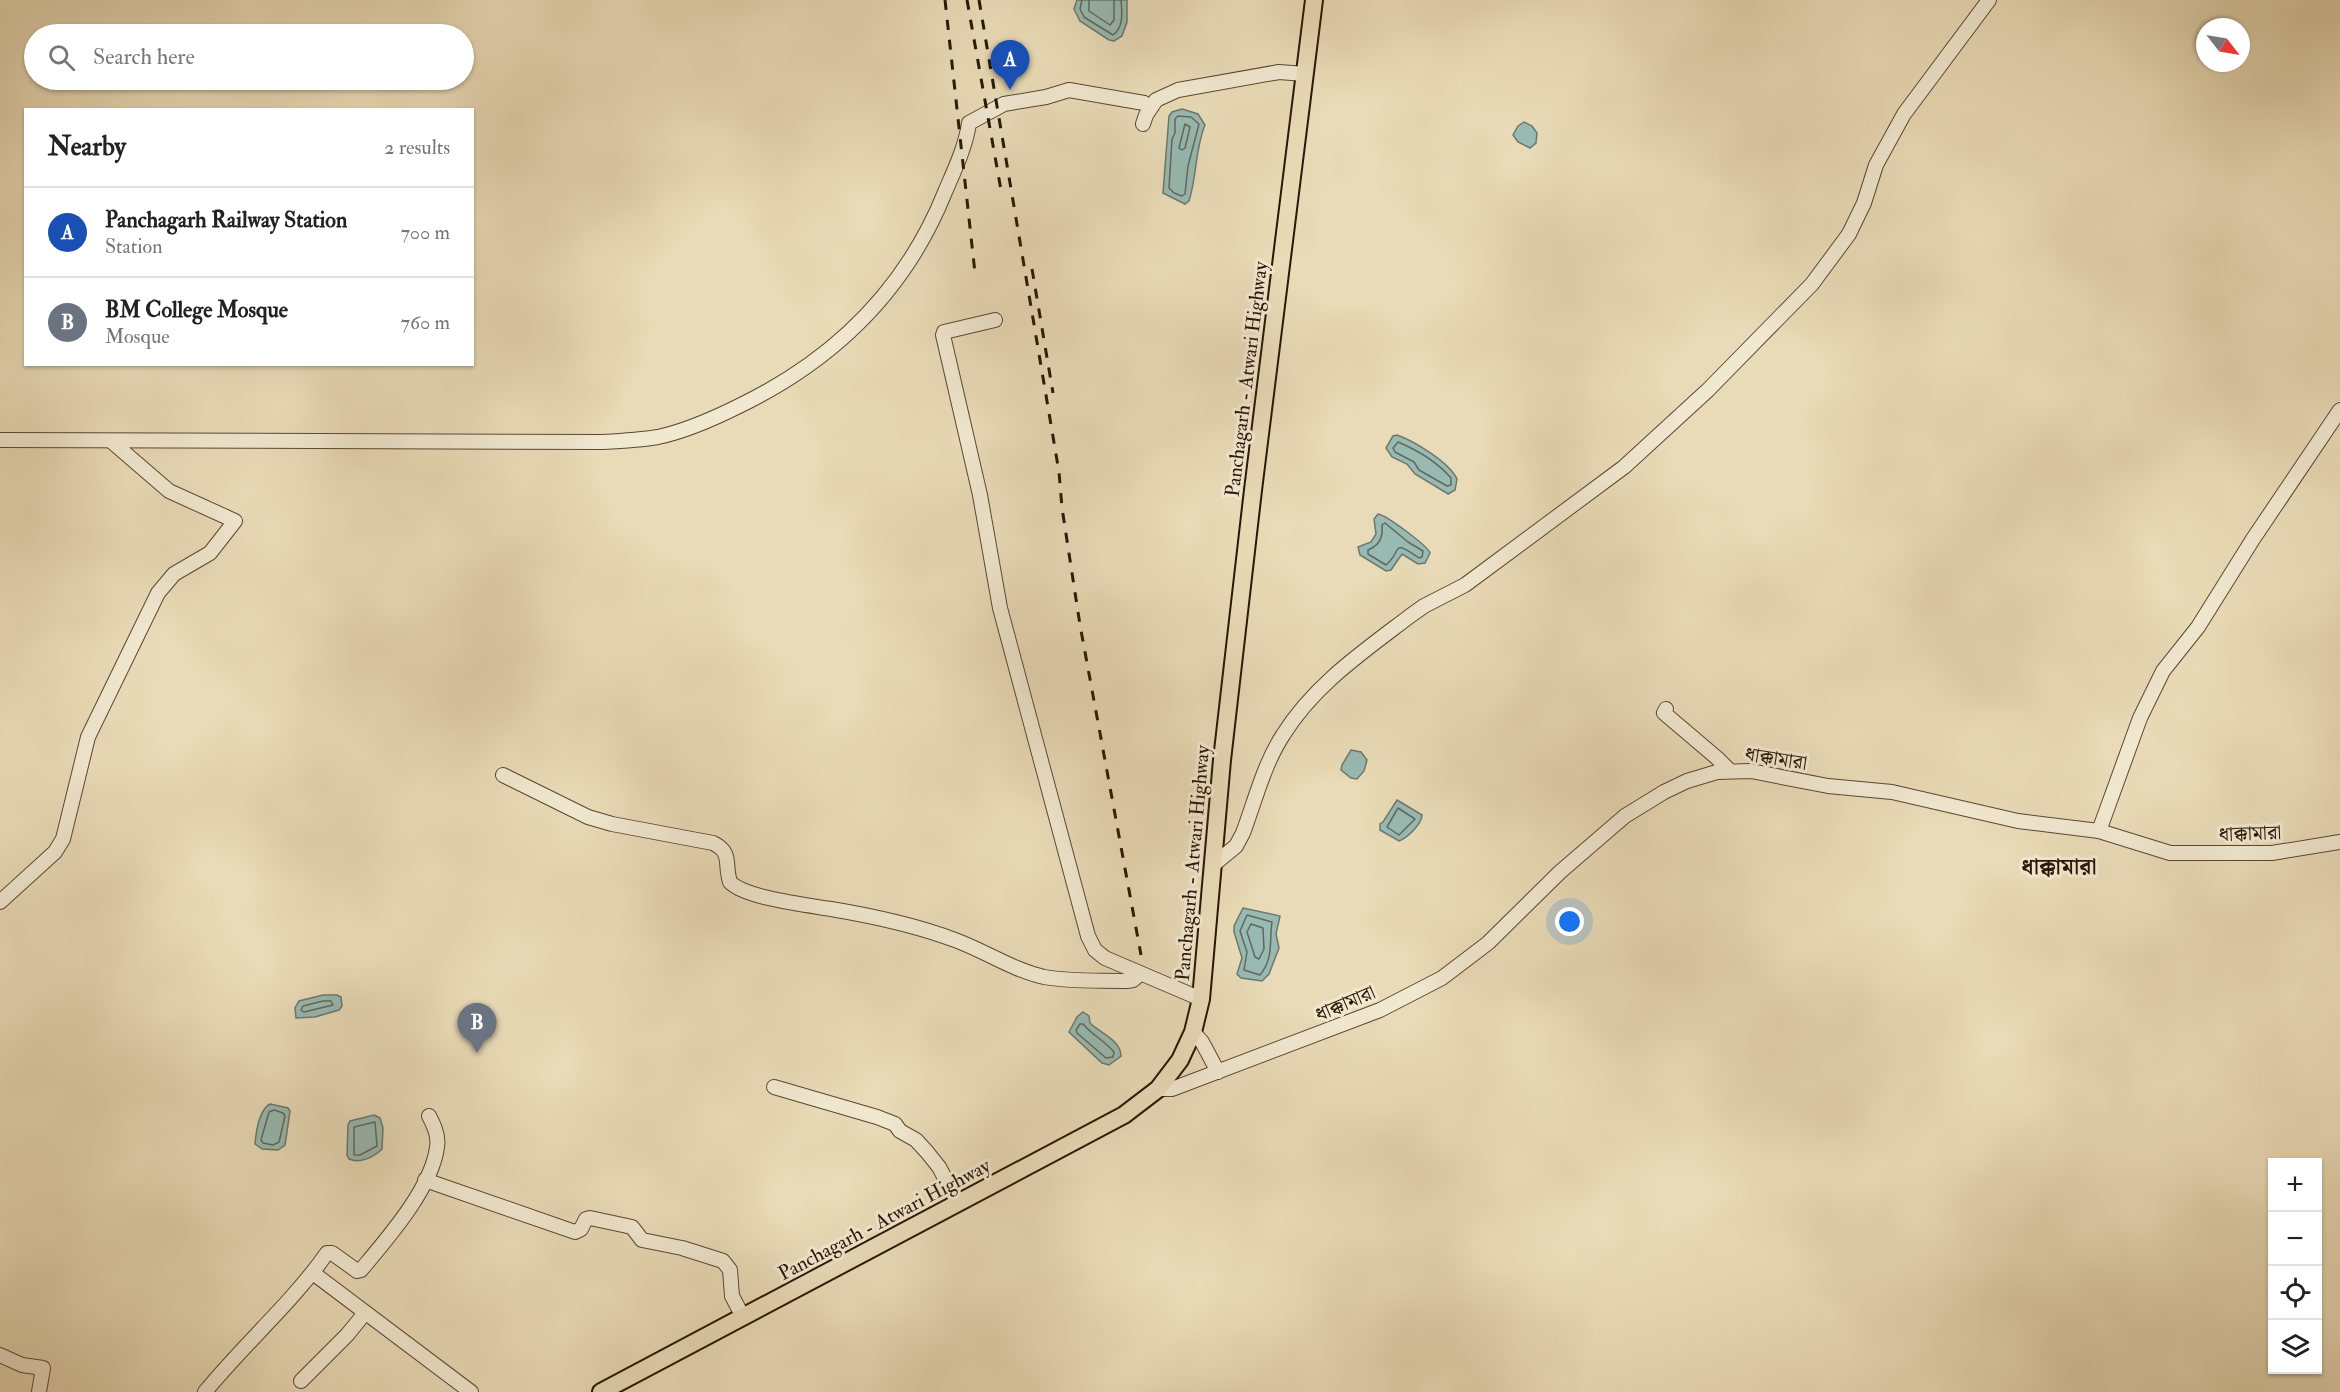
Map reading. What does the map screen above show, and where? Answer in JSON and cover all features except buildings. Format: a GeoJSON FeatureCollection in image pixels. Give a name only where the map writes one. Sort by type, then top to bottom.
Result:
{"type":"FeatureCollection","features":[{"type":"Feature","properties":{"kind":"main road","name":"Panchagarh - Atwari Highway"},"geometry":{"type":"LineString","coordinates":[[602,1392],[1124,1115],[1158,1089],[1180,1060],[1193,1032],[1201,999],[1222,760],[1314,0]]}},
{"type":"Feature","properties":{"kind":"street"},"geometry":{"type":"LineString","coordinates":[[1213,865],[1236,846],[1275,749],[1300,709],[1324,683],[1410,616],[1465,585],[1633,459],[1708,390],[1812,284],[1849,234],[1864,202],[1876,165],[1904,114],[1989,0]]}},
{"type":"Feature","properties":{"kind":"street"},"geometry":{"type":"LineString","coordinates":[[1143,124],[1151,106],[1163,95],[1178,90],[1279,72],[1305,74]]}},
{"type":"Feature","properties":{"kind":"street"},"geometry":{"type":"LineString","coordinates":[[0,440],[603,442],[631,440],[678,431],[705,422],[757,397],[807,368],[870,312],[901,276],[927,233],[949,183],[969,123],[1004,104],[1046,97],[1069,90],[1151,106]]}},
{"type":"Feature","properties":{"kind":"street"},"geometry":{"type":"LineString","coordinates":[[995,320],[944,332],[943,335],[980,495],[1000,608],[1088,936],[1099,954],[1201,999]]}},
{"type":"Feature","properties":{"kind":"street"},"geometry":{"type":"LineString","coordinates":[[2099,831],[2140,718],[2163,671],[2198,627],[2253,539],[2340,410]]}},
{"type":"Feature","properties":{"kind":"street"},"geometry":{"type":"LineString","coordinates":[[0,902],[55,852],[63,839],[88,737],[158,593],[174,574],[210,553],[235,521],[169,491],[111,441]]}},
{"type":"Feature","properties":{"kind":"street"},"geometry":{"type":"LineString","coordinates":[[1666,709],[1664,713],[1729,770]]}},
{"type":"Feature","properties":{"kind":"street","name":"ধাক্কামারা"},"geometry":{"type":"LineString","coordinates":[[1158,1089],[1172,1089],[1380,1010],[1442,978],[1488,943],[1560,872],[1625,816],[1686,782],[1717,772],[1751,771],[1828,786],[1892,792],[2018,821],[2099,831],[2170,853],[2272,854],[2340,842]]}},
{"type":"Feature","properties":{"kind":"street"},"geometry":{"type":"LineString","coordinates":[[503,775],[588,817],[612,824],[713,843],[726,854],[730,882],[735,887],[750,893],[794,903],[877,916],[954,939],[1042,976],[1127,981],[1133,980],[1140,974]]}},
{"type":"Feature","properties":{"kind":"street"},"geometry":{"type":"LineString","coordinates":[[1193,1032],[1202,1042],[1218,1072]]}},
{"type":"Feature","properties":{"kind":"street"},"geometry":{"type":"LineString","coordinates":[[774,1087],[895,1124],[900,1131],[916,1140],[939,1167],[958,1203]]}},
{"type":"Feature","properties":{"kind":"street"},"geometry":{"type":"LineString","coordinates":[[205,1392],[313,1273],[327,1253],[332,1253],[357,1271],[362,1270],[406,1214],[425,1180],[437,1146],[437,1138],[429,1116]]}},
{"type":"Feature","properties":{"kind":"street"},"geometry":{"type":"LineString","coordinates":[[425,1180],[575,1232],[581,1229],[586,1219],[590,1218],[626,1224],[632,1227],[642,1240],[682,1248],[723,1261],[730,1270],[732,1296],[743,1317]]}},
{"type":"Feature","properties":{"kind":"street"},"geometry":{"type":"LineString","coordinates":[[313,1273],[471,1392]]}},
{"type":"Feature","properties":{"kind":"street"},"geometry":{"type":"LineString","coordinates":[[301,1381],[352,1330],[365,1313]]}},
{"type":"Feature","properties":{"kind":"street"},"geometry":{"type":"LineString","coordinates":[[0,1355],[22,1365],[43,1368],[39,1392]]}},
{"type":"Feature","properties":{"kind":"water"},"geometry":{"type":"Polygon","coordinates":[[[1077,0],[1127,0],[1127,22],[1122,36],[1114,41],[1109,40],[1080,21],[1074,9],[1077,0]]]}},
{"type":"Feature","properties":{"kind":"water"},"geometry":{"type":"Polygon","coordinates":[[[1182,109],[1198,114],[1205,125],[1199,143],[1192,192],[1189,201],[1185,204],[1163,193],[1169,116],[1172,112],[1182,109]]]}},
{"type":"Feature","properties":{"kind":"water"},"geometry":{"type":"Polygon","coordinates":[[[1524,122],[1532,126],[1537,133],[1536,143],[1530,148],[1518,142],[1513,135],[1518,126],[1524,122]]]}},
{"type":"Feature","properties":{"kind":"water"},"geometry":{"type":"Polygon","coordinates":[[[1397,435],[1421,447],[1447,466],[1457,479],[1455,490],[1448,494],[1415,474],[1407,464],[1392,457],[1386,448],[1393,436],[1397,435]]]}},
{"type":"Feature","properties":{"kind":"water"},"geometry":{"type":"Polygon","coordinates":[[[1378,514],[1397,525],[1428,549],[1430,553],[1425,563],[1418,564],[1402,554],[1391,570],[1386,571],[1360,555],[1358,547],[1371,542],[1376,534],[1374,519],[1378,514]]]}},
{"type":"Feature","properties":{"kind":"water"},"geometry":{"type":"Polygon","coordinates":[[[1351,750],[1361,752],[1367,760],[1364,771],[1357,779],[1351,778],[1341,770],[1351,750]]]}},
{"type":"Feature","properties":{"kind":"water"},"geometry":{"type":"Polygon","coordinates":[[[1397,800],[1422,815],[1414,830],[1399,841],[1380,830],[1380,824],[1397,800]]]}},
{"type":"Feature","properties":{"kind":"water"},"geometry":{"type":"Polygon","coordinates":[[[1243,908],[1280,916],[1276,934],[1279,948],[1269,974],[1262,981],[1241,978],[1237,974],[1242,958],[1234,926],[1243,908]]]}},
{"type":"Feature","properties":{"kind":"water"},"geometry":{"type":"Polygon","coordinates":[[[323,995],[341,997],[342,1006],[339,1010],[315,1017],[296,1018],[295,1008],[299,1001],[323,995]]]}},
{"type":"Feature","properties":{"kind":"water"},"geometry":{"type":"Polygon","coordinates":[[[1083,1012],[1089,1016],[1090,1023],[1114,1041],[1120,1050],[1121,1056],[1109,1065],[1102,1063],[1069,1032],[1077,1017],[1083,1012]]]}},
{"type":"Feature","properties":{"kind":"water"},"geometry":{"type":"Polygon","coordinates":[[[270,1104],[288,1108],[290,1111],[285,1145],[278,1150],[262,1149],[255,1144],[261,1116],[270,1104]]]}},
{"type":"Feature","properties":{"kind":"water"},"geometry":{"type":"Polygon","coordinates":[[[374,1115],[380,1118],[383,1128],[382,1149],[367,1159],[358,1161],[349,1159],[347,1155],[350,1121],[374,1115]]]}},
{"type":"Feature","properties":{"kind":"railway"},"geometry":{"type":"LineString","coordinates":[[945,0],[975,273]]}},
{"type":"Feature","properties":{"kind":"railway"},"geometry":{"type":"LineString","coordinates":[[967,0],[1001,190]]}},
{"type":"Feature","properties":{"kind":"railway"},"geometry":{"type":"LineString","coordinates":[[979,0],[1059,472],[1062,508],[1080,625],[1141,955]]}},
{"type":"Feature","properties":{"kind":"railway"},"geometry":{"type":"LineString","coordinates":[[1032,269],[1053,393]]}},
{"type":"Feature","properties":{"kind":"place","name":"Panchagarh Railway Station"},"geometry":{"type":"Point","coordinates":[1010,90]}},
{"type":"Feature","properties":{"kind":"place","name":"BM College Mosque"},"geometry":{"type":"Point","coordinates":[477,1053]}},
{"type":"Feature","properties":{"kind":"district","name":"ধাক্কামারা"},"geometry":{"type":"Point","coordinates":[2059,866]}}]}
